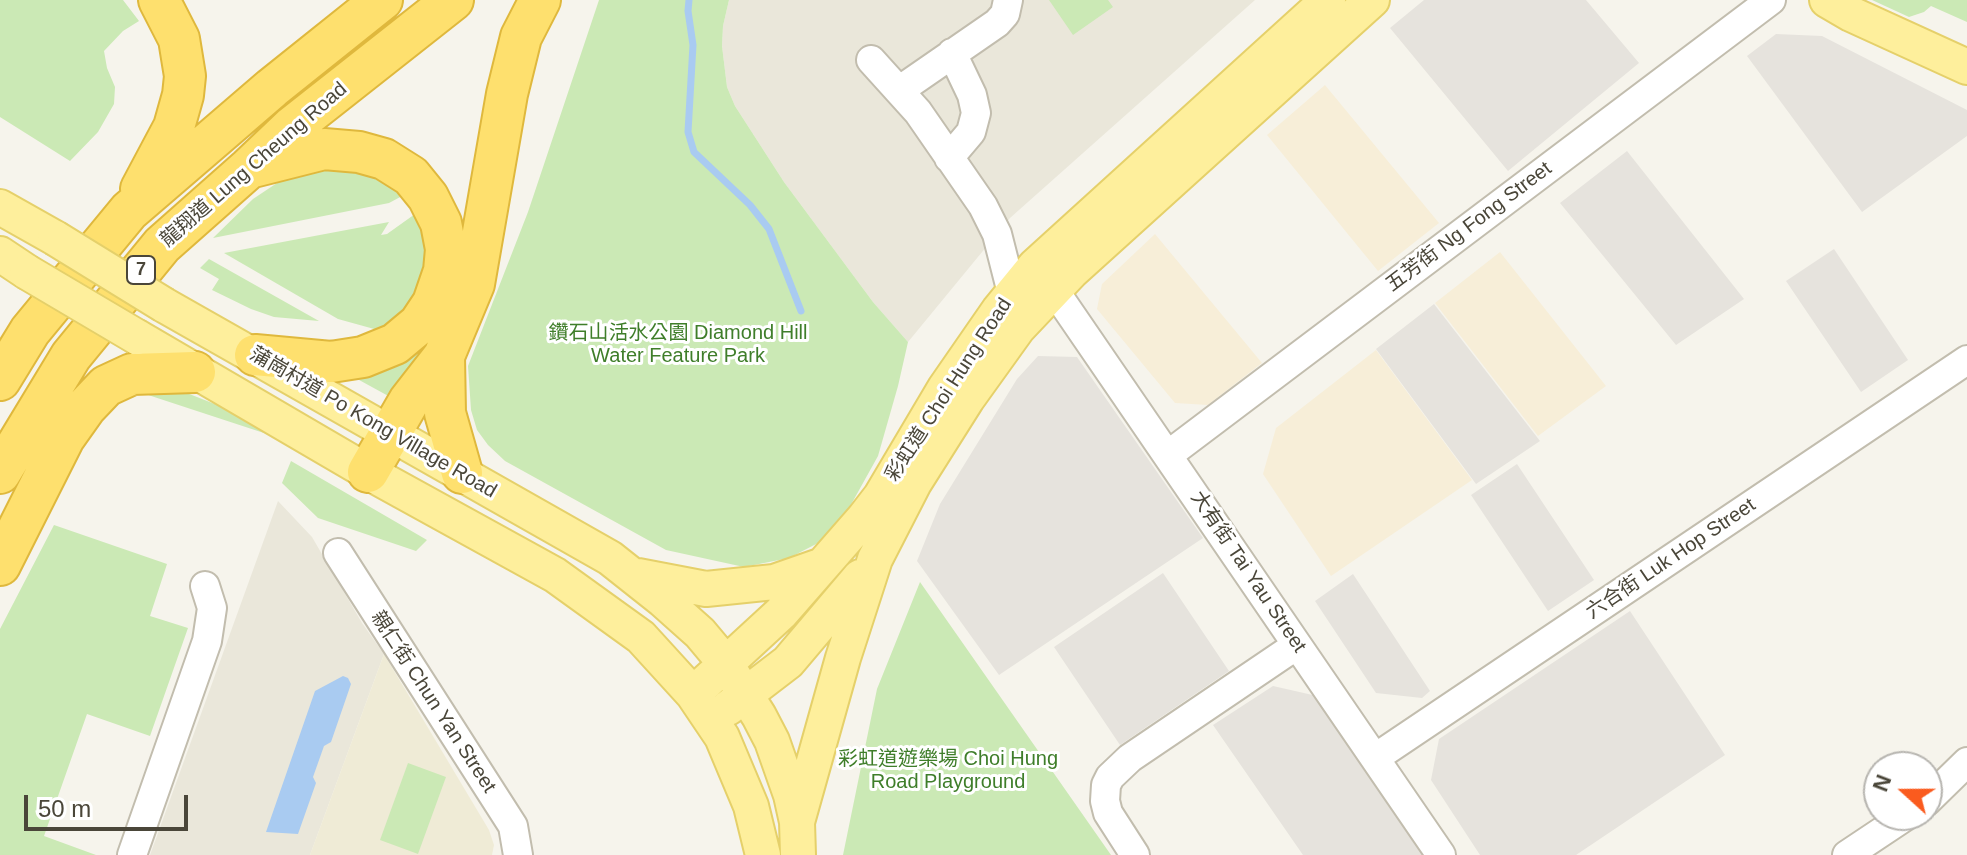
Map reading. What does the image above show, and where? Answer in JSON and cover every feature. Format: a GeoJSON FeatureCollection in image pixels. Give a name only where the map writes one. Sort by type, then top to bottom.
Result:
{"type":"FeatureCollection","features":[{"type":"Feature","properties":{"kind":"highway"},"geometry":{"type":"LineString","coordinates":[[129,211],[174,127],[183,95],[185,76],[179,39],[159,0]]}},
{"type":"Feature","properties":{"kind":"highway","name":"7"},"geometry":{"type":"LineString","coordinates":[[0,380],[30,331],[129,211],[272,88],[382,0]]}},
{"type":"Feature","properties":{"kind":"highway","name":"龍翔道 Lung Cheung Road"},"geometry":{"type":"LineString","coordinates":[[0,473],[71,356],[162,245],[292,127],[453,0]]}},
{"type":"Feature","properties":{"kind":"highway"},"geometry":{"type":"LineString","coordinates":[[368,472],[422,382],[444,356],[474,284],[507,94],[521,37],[540,0]]}},
{"type":"Feature","properties":{"kind":"highway"},"geometry":{"type":"LineString","coordinates":[[249,168],[324,149],[359,152],[384,159],[411,176],[428,197],[441,223],[446,249],[444,271],[433,303],[419,324],[395,344],[363,357],[331,362],[255,355]]}},
{"type":"Feature","properties":{"kind":"highway"},"geometry":{"type":"LineString","coordinates":[[0,565],[64,438],[86,407],[135,355],[195,372]]}},
{"type":"Feature","properties":{"kind":"highway"},"geometry":{"type":"LineString","coordinates":[[444,356],[445,413],[462,473]]}},
{"type":"Feature","properties":{"kind":"main road","name":"彩虹道 Choi Hung Road"},"geometry":{"type":"LineString","coordinates":[[702,707],[726,664],[752,642],[827,563],[881,496],[945,388],[1012,293],[1045,255],[1328,0]]}},
{"type":"Feature","properties":{"kind":"main road","name":"彩虹道 Choi Hung Road"},"geometry":{"type":"LineString","coordinates":[[798,838],[843,658],[875,559],[941,438],[1018,328],[1054,290],[1372,0]]}},
{"type":"Feature","properties":{"kind":"main road"},"geometry":{"type":"LineString","coordinates":[[1841,5],[1967,67]]}},
{"type":"Feature","properties":{"kind":"main road","name":"蒲崗村道 Po Kong Village Road"},"geometry":{"type":"LineString","coordinates":[[0,207],[164,305],[610,558],[700,633],[726,664]]}},
{"type":"Feature","properties":{"kind":"main road"},"geometry":{"type":"LineString","coordinates":[[14,263],[135,355]]}},
{"type":"Feature","properties":{"kind":"main road"},"geometry":{"type":"LineString","coordinates":[[1012,293],[1038,285],[1054,290]]}},
{"type":"Feature","properties":{"kind":"main road"},"geometry":{"type":"LineString","coordinates":[[195,372],[555,575],[641,637],[702,707],[742,780],[763,855]]}},
{"type":"Feature","properties":{"kind":"main road","name":"彩虹道 Choi Hung Road"},"geometry":{"type":"LineString","coordinates":[[702,707],[747,695],[788,662],[875,559]]}},
{"type":"Feature","properties":{"kind":"main road"},"geometry":{"type":"LineString","coordinates":[[633,575],[706,589],[774,582],[827,563]]}},
{"type":"Feature","properties":{"kind":"main road","name":"彩虹道 Choi Hung Road"},"geometry":{"type":"LineString","coordinates":[[726,664],[772,741],[786,778],[798,838]]}},
{"type":"Feature","properties":{"kind":"street"},"geometry":{"type":"LineString","coordinates":[[900,90],[997,23],[1005,14],[1008,0]]}},
{"type":"Feature","properties":{"kind":"street","name":"五芳街 Ng Fong Street"},"geometry":{"type":"LineString","coordinates":[[1168,455],[1771,0]]}},
{"type":"Feature","properties":{"kind":"street"},"geometry":{"type":"LineString","coordinates":[[949,158],[971,132],[976,113],[972,95],[952,53]]}},
{"type":"Feature","properties":{"kind":"street"},"geometry":{"type":"LineString","coordinates":[[871,60],[928,125],[983,206],[997,234],[1012,293]]}},
{"type":"Feature","properties":{"kind":"street","name":"大有街 Tai Yau Street"},"geometry":{"type":"LineString","coordinates":[[1054,290],[1441,855]]}},
{"type":"Feature","properties":{"kind":"street","name":"六合街 Luk Hop Street"},"geometry":{"type":"LineString","coordinates":[[1375,758],[1967,360]]}},
{"type":"Feature","properties":{"kind":"street","name":"親仁街 Chun Yan Street"},"geometry":{"type":"LineString","coordinates":[[338,553],[513,826],[518,855]]}},
{"type":"Feature","properties":{"kind":"street"},"geometry":{"type":"LineString","coordinates":[[132,855],[207,641],[212,608],[205,586]]}},
{"type":"Feature","properties":{"kind":"street"},"geometry":{"type":"LineString","coordinates":[[1135,855],[1108,813],[1105,801],[1110,777],[1130,758],[1297,645]]}},
{"type":"Feature","properties":{"kind":"street"},"geometry":{"type":"LineString","coordinates":[[1943,785],[1967,762]]}},
{"type":"Feature","properties":{"kind":"street"},"geometry":{"type":"LineString","coordinates":[[1847,855],[1883,831]]}},
{"type":"Feature","properties":{"kind":"shaded area"},"geometry":{"type":"Polygon","coordinates":[[[729,0],[1255,0],[1010,218],[908,342],[873,302],[784,182],[735,106],[727,87],[722,46],[729,0]]]}},
{"type":"Feature","properties":{"kind":"shaded area"},"geometry":{"type":"Polygon","coordinates":[[[1424,0],[1586,0],[1639,63],[1508,171],[1390,28],[1424,0]]]}},
{"type":"Feature","properties":{"kind":"shaded area"},"geometry":{"type":"Polygon","coordinates":[[[1776,34],[1822,36],[1967,110],[1967,136],[1862,212],[1747,56],[1776,34]]]}},
{"type":"Feature","properties":{"kind":"shaded area"},"geometry":{"type":"Polygon","coordinates":[[[1325,85],[1439,223],[1378,271],[1267,135],[1325,85]]]}},
{"type":"Feature","properties":{"kind":"shaded area"},"geometry":{"type":"Polygon","coordinates":[[[1627,151],[1744,299],[1676,345],[1560,203],[1627,151]]]}},
{"type":"Feature","properties":{"kind":"shaded area"},"geometry":{"type":"Polygon","coordinates":[[[1155,234],[1262,363],[1208,405],[1175,403],[1097,309],[1102,284],[1155,234]]]}},
{"type":"Feature","properties":{"kind":"shaded area"},"geometry":{"type":"Polygon","coordinates":[[[1834,249],[1908,360],[1861,392],[1786,281],[1834,249]]]}},
{"type":"Feature","properties":{"kind":"shaded area"},"geometry":{"type":"Polygon","coordinates":[[[1500,252],[1606,386],[1538,436],[1435,303],[1500,252]]]}},
{"type":"Feature","properties":{"kind":"shaded area"},"geometry":{"type":"Polygon","coordinates":[[[1434,304],[1540,441],[1476,484],[1376,349],[1434,304]]]}},
{"type":"Feature","properties":{"kind":"shaded area"},"geometry":{"type":"Polygon","coordinates":[[[1376,350],[1472,480],[1331,576],[1263,474],[1276,428],[1376,350]]]}},
{"type":"Feature","properties":{"kind":"shaded area"},"geometry":{"type":"Polygon","coordinates":[[[1038,356],[1077,357],[1203,538],[999,675],[917,561],[940,504],[1017,379],[1038,356]]]}},
{"type":"Feature","properties":{"kind":"shaded area"},"geometry":{"type":"Polygon","coordinates":[[[1517,464],[1594,580],[1548,611],[1471,495],[1517,464]]]}},
{"type":"Feature","properties":{"kind":"shaded area"},"geometry":{"type":"Polygon","coordinates":[[[278,501],[312,537],[362,623],[384,654],[310,855],[150,855],[278,501]]]}},
{"type":"Feature","properties":{"kind":"shaded area"},"geometry":{"type":"Polygon","coordinates":[[[1163,573],[1229,671],[1120,745],[1054,647],[1163,573]]]}},
{"type":"Feature","properties":{"kind":"shaded area"},"geometry":{"type":"Polygon","coordinates":[[[1353,574],[1430,691],[1422,698],[1376,693],[1315,601],[1353,574]]]}},
{"type":"Feature","properties":{"kind":"shaded area"},"geometry":{"type":"Polygon","coordinates":[[[1630,611],[1725,755],[1576,855],[1480,855],[1431,780],[1439,739],[1630,611]]]}},
{"type":"Feature","properties":{"kind":"shaded area"},"geometry":{"type":"Polygon","coordinates":[[[384,654],[489,830],[494,845],[492,855],[310,855],[384,654]]]}},
{"type":"Feature","properties":{"kind":"shaded area"},"geometry":{"type":"Polygon","coordinates":[[[1273,686],[1317,696],[1427,855],[1303,855],[1213,725],[1273,686]]]}},
{"type":"Feature","properties":{"kind":"green space"},"geometry":{"type":"Polygon","coordinates":[[[0,0],[123,0],[139,21],[123,31],[104,51],[115,87],[114,104],[98,132],[70,161],[0,117],[0,0]]]}},
{"type":"Feature","properties":{"kind":"green space","name":"鑽石山活水公園 Diamond Hill Water Feature Park"},"geometry":{"type":"Polygon","coordinates":[[[599,0],[729,0],[722,46],[727,87],[735,106],[784,182],[873,302],[908,342],[878,456],[843,519],[820,542],[789,558],[744,567],[666,550],[505,461],[477,430],[471,410],[468,366],[528,212],[599,0]]]}},
{"type":"Feature","properties":{"kind":"green space"},"geometry":{"type":"Polygon","coordinates":[[[1049,0],[1108,0],[1113,7],[1073,35],[1049,0]]]}},
{"type":"Feature","properties":{"kind":"green space"},"geometry":{"type":"Polygon","coordinates":[[[1872,0],[1967,0],[1967,22],[1931,6],[1909,17],[1872,0]]]}},
{"type":"Feature","properties":{"kind":"green space"},"geometry":{"type":"Polygon","coordinates":[[[364,162],[404,195],[389,203],[213,238],[253,199],[301,167],[364,162]]]}},
{"type":"Feature","properties":{"kind":"green space"},"geometry":{"type":"Polygon","coordinates":[[[415,214],[424,241],[426,264],[414,306],[385,332],[338,319],[224,253],[389,222],[381,235],[387,234],[415,214]]]}},
{"type":"Feature","properties":{"kind":"green space"},"geometry":{"type":"Polygon","coordinates":[[[209,259],[319,321],[274,317],[212,290],[219,279],[200,268],[209,259]]]}},
{"type":"Feature","properties":{"kind":"green space"},"geometry":{"type":"Polygon","coordinates":[[[433,329],[392,398],[350,375],[433,329]]]}},
{"type":"Feature","properties":{"kind":"green space"},"geometry":{"type":"Polygon","coordinates":[[[174,388],[225,408],[270,435],[139,392],[174,388]]]}},
{"type":"Feature","properties":{"kind":"green space"},"geometry":{"type":"Polygon","coordinates":[[[291,461],[427,540],[416,551],[318,518],[282,483],[291,461]]]}},
{"type":"Feature","properties":{"kind":"green space"},"geometry":{"type":"Polygon","coordinates":[[[54,525],[167,564],[150,616],[188,628],[150,736],[87,714],[44,836],[96,855],[0,855],[0,629],[54,525]]]}},
{"type":"Feature","properties":{"kind":"green space","name":"彩虹道遊樂場 Choi Hung Road Playground"},"geometry":{"type":"Polygon","coordinates":[[[920,582],[1111,855],[843,855],[877,689],[920,582]]]}},
{"type":"Feature","properties":{"kind":"green space"},"geometry":{"type":"Polygon","coordinates":[[[408,763],[446,777],[418,854],[380,840],[408,763]]]}},
{"type":"Feature","properties":{"kind":"water"},"geometry":{"type":"Polygon","coordinates":[[[343,676],[351,684],[331,742],[324,746],[313,777],[316,783],[298,834],[266,832],[315,691],[343,676]]]}},
{"type":"Feature","properties":{"kind":"waterway"},"geometry":{"type":"LineString","coordinates":[[689,0],[693,45],[688,132],[694,152],[750,205],[769,229],[801,311]]}}]}
